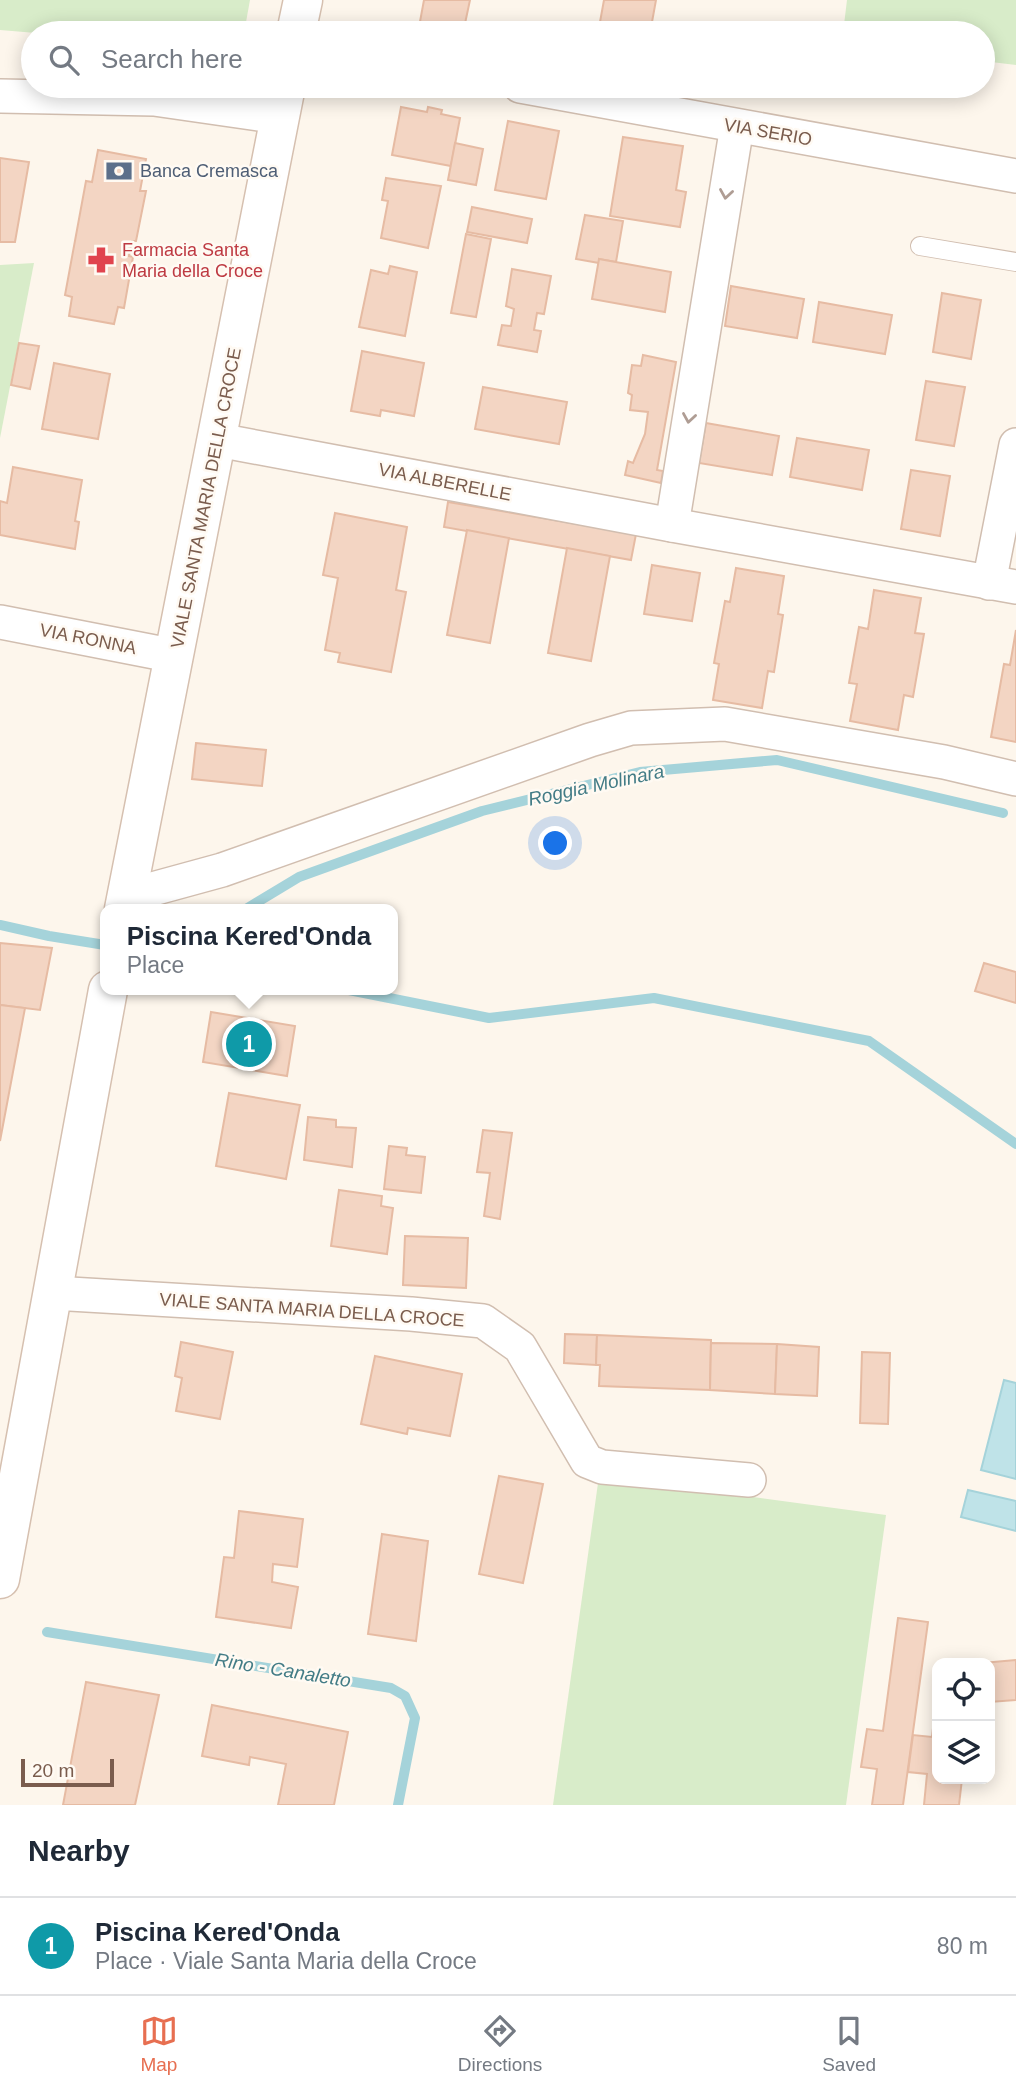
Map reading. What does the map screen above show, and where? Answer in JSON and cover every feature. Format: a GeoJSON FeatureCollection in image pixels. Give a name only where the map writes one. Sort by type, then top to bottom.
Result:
{"type":"FeatureCollection","features":[{"type":"Feature","properties":{"kind":"main road"},"geometry":{"type":"LineString","coordinates":[[299,21],[303,0]]}},
{"type":"Feature","properties":{"kind":"main road","name":"VIALE SANTA MARIA DELLA CROCE"},"geometry":{"type":"LineString","coordinates":[[125,903],[283,101]]}},
{"type":"Feature","properties":{"kind":"main road"},"geometry":{"type":"LineString","coordinates":[[0,1579],[107,995]]}},
{"type":"Feature","properties":{"kind":"street"},"geometry":{"type":"LineString","coordinates":[[0,96],[21,96]]}},
{"type":"Feature","properties":{"kind":"street"},"geometry":{"type":"LineString","coordinates":[[103,98],[283,101]]}},
{"type":"Feature","properties":{"kind":"street","name":"VIA SERIO"},"geometry":{"type":"LineString","coordinates":[[585,98],[1016,176]]}},
{"type":"Feature","properties":{"kind":"street"},"geometry":{"type":"LineString","coordinates":[[672,525],[737,126]]}},
{"type":"Feature","properties":{"kind":"street","name":"VIA ALBERELLE"},"geometry":{"type":"LineString","coordinates":[[218,440],[1003,585],[1016,445]]}},
{"type":"Feature","properties":{"kind":"street","name":"VIA RONNA"},"geometry":{"type":"LineString","coordinates":[[0,622],[175,656]]}},
{"type":"Feature","properties":{"kind":"street"},"geometry":{"type":"LineString","coordinates":[[125,903],[631,728],[724,723],[932,759],[1016,779]]}},
{"type":"Feature","properties":{"kind":"street","name":"VIALE SANTA MARIA DELLA CROCE"},"geometry":{"type":"LineString","coordinates":[[52,1293],[411,1314],[483,1321],[520,1346],[587,1461],[602,1467],[749,1480]]}},
{"type":"Feature","properties":{"kind":"lane"},"geometry":{"type":"LineString","coordinates":[[920,246],[1016,262]]}},
{"type":"Feature","properties":{"kind":"green space"},"geometry":{"type":"Polygon","coordinates":[[[0,0],[250,0],[246,21],[21,21],[21,32],[0,30],[0,0]]]}},
{"type":"Feature","properties":{"kind":"green space"},"geometry":{"type":"Polygon","coordinates":[[[847,0],[1016,0],[1016,65],[995,62],[995,21],[844,21],[847,0]]]}},
{"type":"Feature","properties":{"kind":"green space"},"geometry":{"type":"Polygon","coordinates":[[[34,263],[0,438],[0,265],[34,263]]]}},
{"type":"Feature","properties":{"kind":"green space"},"geometry":{"type":"Polygon","coordinates":[[[599,1476],[886,1515],[846,1805],[553,1805],[599,1476]]]}},
{"type":"Feature","properties":{"kind":"water"},"geometry":{"type":"Polygon","coordinates":[[[1004,1380],[1016,1383],[1016,1479],[981,1470],[1004,1380]]]}},
{"type":"Feature","properties":{"kind":"water"},"geometry":{"type":"Polygon","coordinates":[[[968,1490],[1016,1501],[1016,1531],[961,1517],[968,1490]]]}},
{"type":"Feature","properties":{"kind":"building"},"geometry":{"type":"Polygon","coordinates":[[[424,0],[470,0],[466,21],[420,21],[424,0]]]}},
{"type":"Feature","properties":{"kind":"building"},"geometry":{"type":"Polygon","coordinates":[[[604,0],[656,0],[652,21],[600,21],[604,0]]]}},
{"type":"Feature","properties":{"kind":"building"},"geometry":{"type":"Polygon","coordinates":[[[401,107],[427,112],[428,107],[442,110],[441,114],[460,118],[451,166],[392,155],[401,107]]]}},
{"type":"Feature","properties":{"kind":"building"},"geometry":{"type":"Polygon","coordinates":[[[508,121],[559,131],[546,199],[495,190],[508,121]]]}},
{"type":"Feature","properties":{"kind":"building"},"geometry":{"type":"Polygon","coordinates":[[[623,137],[683,146],[676,190],[686,192],[680,227],[610,216],[623,137]]]}},
{"type":"Feature","properties":{"kind":"building"},"geometry":{"type":"Polygon","coordinates":[[[455,143],[483,149],[476,185],[448,180],[455,143]]]}},
{"type":"Feature","properties":{"kind":"building"},"geometry":{"type":"Polygon","coordinates":[[[98,150],[146,159],[140,191],[146,191],[136,241],[132,241],[129,256],[133,257],[124,308],[118,307],[114,324],[69,316],[72,297],[65,295],[86,181],[92,182],[98,150]]]}},
{"type":"Feature","properties":{"kind":"building"},"geometry":{"type":"Polygon","coordinates":[[[0,158],[29,162],[15,242],[0,242],[0,158]]]}},
{"type":"Feature","properties":{"kind":"building"},"geometry":{"type":"Polygon","coordinates":[[[386,178],[441,186],[428,248],[381,238],[388,201],[382,200],[386,178]]]}},
{"type":"Feature","properties":{"kind":"building"},"geometry":{"type":"Polygon","coordinates":[[[472,207],[532,219],[527,243],[467,232],[472,207]]]}},
{"type":"Feature","properties":{"kind":"building"},"geometry":{"type":"Polygon","coordinates":[[[585,215],[623,221],[616,262],[599,259],[599,263],[576,259],[585,215]]]}},
{"type":"Feature","properties":{"kind":"building"},"geometry":{"type":"Polygon","coordinates":[[[466,234],[491,239],[476,317],[451,313],[466,234]]]}},
{"type":"Feature","properties":{"kind":"building"},"geometry":{"type":"Polygon","coordinates":[[[599,259],[671,272],[665,312],[592,299],[599,259]]]}},
{"type":"Feature","properties":{"kind":"building"},"geometry":{"type":"Polygon","coordinates":[[[390,266],[417,272],[405,336],[359,327],[371,270],[388,274],[390,266]]]}},
{"type":"Feature","properties":{"kind":"building"},"geometry":{"type":"Polygon","coordinates":[[[512,269],[551,276],[544,314],[537,313],[534,330],[541,331],[537,352],[498,345],[502,325],[511,326],[514,309],[506,306],[512,269]]]}},
{"type":"Feature","properties":{"kind":"building"},"geometry":{"type":"Polygon","coordinates":[[[731,286],[804,299],[797,338],[725,326],[731,286]]]}},
{"type":"Feature","properties":{"kind":"building"},"geometry":{"type":"Polygon","coordinates":[[[942,293],[981,300],[971,359],[933,352],[942,293]]]}},
{"type":"Feature","properties":{"kind":"building"},"geometry":{"type":"Polygon","coordinates":[[[819,302],[892,315],[885,354],[813,342],[819,302]]]}},
{"type":"Feature","properties":{"kind":"building"},"geometry":{"type":"Polygon","coordinates":[[[19,343],[39,346],[30,389],[11,385],[19,343]]]}},
{"type":"Feature","properties":{"kind":"building"},"geometry":{"type":"Polygon","coordinates":[[[362,351],[424,363],[414,416],[381,410],[380,416],[351,411],[362,351]]]}},
{"type":"Feature","properties":{"kind":"building"},"geometry":{"type":"Polygon","coordinates":[[[643,355],[676,362],[657,470],[663,471],[661,483],[625,475],[628,461],[633,463],[645,434],[648,412],[630,410],[632,395],[628,393],[632,365],[641,366],[643,355]]]}},
{"type":"Feature","properties":{"kind":"building"},"geometry":{"type":"Polygon","coordinates":[[[54,363],[110,374],[98,439],[42,429],[54,363]]]}},
{"type":"Feature","properties":{"kind":"building"},"geometry":{"type":"Polygon","coordinates":[[[926,381],[965,387],[954,446],[916,440],[926,381]]]}},
{"type":"Feature","properties":{"kind":"building"},"geometry":{"type":"Polygon","coordinates":[[[483,387],[567,402],[559,444],[475,429],[483,387]]]}},
{"type":"Feature","properties":{"kind":"building"},"geometry":{"type":"Polygon","coordinates":[[[706,423],[779,436],[772,475],[699,463],[706,423]]]}},
{"type":"Feature","properties":{"kind":"building"},"geometry":{"type":"Polygon","coordinates":[[[797,438],[869,450],[862,490],[790,477],[797,438]]]}},
{"type":"Feature","properties":{"kind":"building"},"geometry":{"type":"Polygon","coordinates":[[[13,467],[82,480],[75,521],[79,522],[75,549],[0,535],[0,501],[7,503],[13,467]]]}},
{"type":"Feature","properties":{"kind":"building"},"geometry":{"type":"Polygon","coordinates":[[[911,470],[950,476],[940,536],[901,529],[911,470]]]}},
{"type":"Feature","properties":{"kind":"building"},"geometry":{"type":"Polygon","coordinates":[[[448,502],[636,534],[631,560],[444,527],[448,502]]]}},
{"type":"Feature","properties":{"kind":"building"},"geometry":{"type":"Polygon","coordinates":[[[335,513],[407,527],[396,590],[406,592],[391,672],[338,662],[340,653],[325,650],[338,578],[323,575],[335,513]]]}},
{"type":"Feature","properties":{"kind":"building"},"geometry":{"type":"Polygon","coordinates":[[[467,530],[509,538],[490,643],[447,635],[467,530]]]}},
{"type":"Feature","properties":{"kind":"building"},"geometry":{"type":"Polygon","coordinates":[[[567,548],[610,556],[591,661],[548,653],[567,548]]]}},
{"type":"Feature","properties":{"kind":"building"},"geometry":{"type":"Polygon","coordinates":[[[652,565],[700,573],[692,621],[644,614],[652,565]]]}},
{"type":"Feature","properties":{"kind":"building"},"geometry":{"type":"Polygon","coordinates":[[[736,568],[784,576],[778,614],[783,615],[774,672],[768,671],[762,708],[713,700],[719,664],[714,663],[725,601],[730,602],[736,568]]]}},
{"type":"Feature","properties":{"kind":"building"},"geometry":{"type":"Polygon","coordinates":[[[874,590],[921,598],[915,633],[924,634],[913,697],[904,695],[898,730],[850,721],[857,684],[849,683],[859,627],[868,629],[874,590]]]}},
{"type":"Feature","properties":{"kind":"building"},"geometry":{"type":"Polygon","coordinates":[[[1016,630],[1016,742],[991,737],[1004,664],[1010,665],[1016,630]]]}},
{"type":"Feature","properties":{"kind":"building"},"geometry":{"type":"Polygon","coordinates":[[[196,743],[266,750],[262,786],[192,779],[196,743]]]}},
{"type":"Feature","properties":{"kind":"building"},"geometry":{"type":"Polygon","coordinates":[[[0,943],[52,948],[40,1010],[0,1005],[0,943]]]}},
{"type":"Feature","properties":{"kind":"building"},"geometry":{"type":"Polygon","coordinates":[[[984,963],[1016,972],[1016,1003],[975,991],[984,963]]]}},
{"type":"Feature","properties":{"kind":"building"},"geometry":{"type":"Polygon","coordinates":[[[0,1005],[25,1008],[0,1141],[0,1005]]]}},
{"type":"Feature","properties":{"kind":"building"},"geometry":{"type":"Polygon","coordinates":[[[211,1012],[295,1026],[287,1076],[203,1062],[211,1012]]]}},
{"type":"Feature","properties":{"kind":"building"},"geometry":{"type":"Polygon","coordinates":[[[229,1093],[300,1105],[286,1179],[216,1166],[229,1093]]]}},
{"type":"Feature","properties":{"kind":"building"},"geometry":{"type":"Polygon","coordinates":[[[308,1117],[336,1120],[336,1127],[356,1128],[352,1167],[304,1160],[308,1117]]]}},
{"type":"Feature","properties":{"kind":"building"},"geometry":{"type":"Polygon","coordinates":[[[483,1130],[512,1133],[500,1219],[484,1216],[490,1173],[477,1172],[483,1130]]]}},
{"type":"Feature","properties":{"kind":"building"},"geometry":{"type":"Polygon","coordinates":[[[389,1146],[407,1148],[406,1155],[425,1157],[421,1193],[384,1189],[389,1146]]]}},
{"type":"Feature","properties":{"kind":"building"},"geometry":{"type":"Polygon","coordinates":[[[339,1190],[382,1196],[381,1206],[393,1208],[387,1254],[331,1246],[339,1190]]]}},
{"type":"Feature","properties":{"kind":"building"},"geometry":{"type":"Polygon","coordinates":[[[405,1236],[468,1238],[466,1288],[403,1285],[405,1236]]]}},
{"type":"Feature","properties":{"kind":"building"},"geometry":{"type":"Polygon","coordinates":[[[565,1334],[597,1335],[596,1365],[564,1363],[565,1334]]]}},
{"type":"Feature","properties":{"kind":"building"},"geometry":{"type":"Polygon","coordinates":[[[597,1335],[711,1340],[710,1390],[599,1386],[600,1365],[596,1365],[597,1335]]]}},
{"type":"Feature","properties":{"kind":"building"},"geometry":{"type":"Polygon","coordinates":[[[181,1342],[233,1352],[220,1419],[176,1411],[182,1378],[175,1376],[181,1342]]]}},
{"type":"Feature","properties":{"kind":"building"},"geometry":{"type":"Polygon","coordinates":[[[711,1343],[777,1344],[775,1394],[710,1390],[711,1343]]]}},
{"type":"Feature","properties":{"kind":"building"},"geometry":{"type":"Polygon","coordinates":[[[777,1344],[819,1347],[817,1396],[775,1394],[777,1344]]]}},
{"type":"Feature","properties":{"kind":"building"},"geometry":{"type":"Polygon","coordinates":[[[862,1352],[890,1353],[888,1424],[860,1423],[862,1352]]]}},
{"type":"Feature","properties":{"kind":"building"},"geometry":{"type":"Polygon","coordinates":[[[375,1356],[462,1374],[450,1436],[408,1428],[407,1434],[361,1424],[375,1356]]]}},
{"type":"Feature","properties":{"kind":"building"},"geometry":{"type":"Polygon","coordinates":[[[499,1476],[543,1484],[523,1583],[479,1574],[499,1476]]]}},
{"type":"Feature","properties":{"kind":"building"},"geometry":{"type":"Polygon","coordinates":[[[239,1511],[303,1519],[297,1567],[273,1564],[272,1582],[298,1587],[291,1628],[216,1617],[224,1557],[234,1558],[239,1511]]]}},
{"type":"Feature","properties":{"kind":"building"},"geometry":{"type":"Polygon","coordinates":[[[382,1534],[428,1541],[416,1641],[368,1634],[382,1534]]]}},
{"type":"Feature","properties":{"kind":"building"},"geometry":{"type":"Polygon","coordinates":[[[898,1618],[928,1622],[903,1805],[872,1805],[877,1769],[861,1767],[867,1729],[883,1731],[898,1618]]]}},
{"type":"Feature","properties":{"kind":"building"},"geometry":{"type":"Polygon","coordinates":[[[1016,1660],[1016,1700],[995,1702],[995,1662],[1016,1660]]]}},
{"type":"Feature","properties":{"kind":"building"},"geometry":{"type":"Polygon","coordinates":[[[86,1682],[159,1695],[135,1805],[63,1805],[86,1682]]]}},
{"type":"Feature","properties":{"kind":"building"},"geometry":{"type":"Polygon","coordinates":[[[212,1705],[348,1732],[334,1805],[278,1805],[286,1764],[250,1757],[249,1765],[202,1756],[212,1705]]]}},
{"type":"Feature","properties":{"kind":"building"},"geometry":{"type":"Polygon","coordinates":[[[913,1735],[932,1737],[932,1784],[961,1784],[959,1805],[924,1805],[927,1774],[908,1772],[913,1735]]]}},
{"type":"Feature","properties":{"kind":"waterway","name":"Roggia Molinara"},"geometry":{"type":"LineString","coordinates":[[254,904],[299,877],[482,811],[640,772],[777,760],[1003,813]]}},
{"type":"Feature","properties":{"kind":"waterway","name":"Roggia Molinara"},"geometry":{"type":"LineString","coordinates":[[0,925],[100,944]]}},
{"type":"Feature","properties":{"kind":"waterway"},"geometry":{"type":"LineString","coordinates":[[374,995],[489,1018],[654,998],[869,1041],[1016,1144]]}},
{"type":"Feature","properties":{"kind":"waterway","name":"Rino - Canaletto"},"geometry":{"type":"LineString","coordinates":[[47,1632],[391,1688],[405,1696],[415,1718],[398,1805]]}},
{"type":"Feature","properties":{"kind":"place","name":"Banca Cremasca"},"geometry":{"type":"Point","coordinates":[119,171]}},
{"type":"Feature","properties":{"kind":"place","name":"Farmacia Santa Maria della Croce"},"geometry":{"type":"Point","coordinates":[101,260]}},
{"type":"Feature","properties":{"kind":"place","name":"Piscina Kered'Onda"},"geometry":{"type":"Point","coordinates":[249,1044]}}]}
